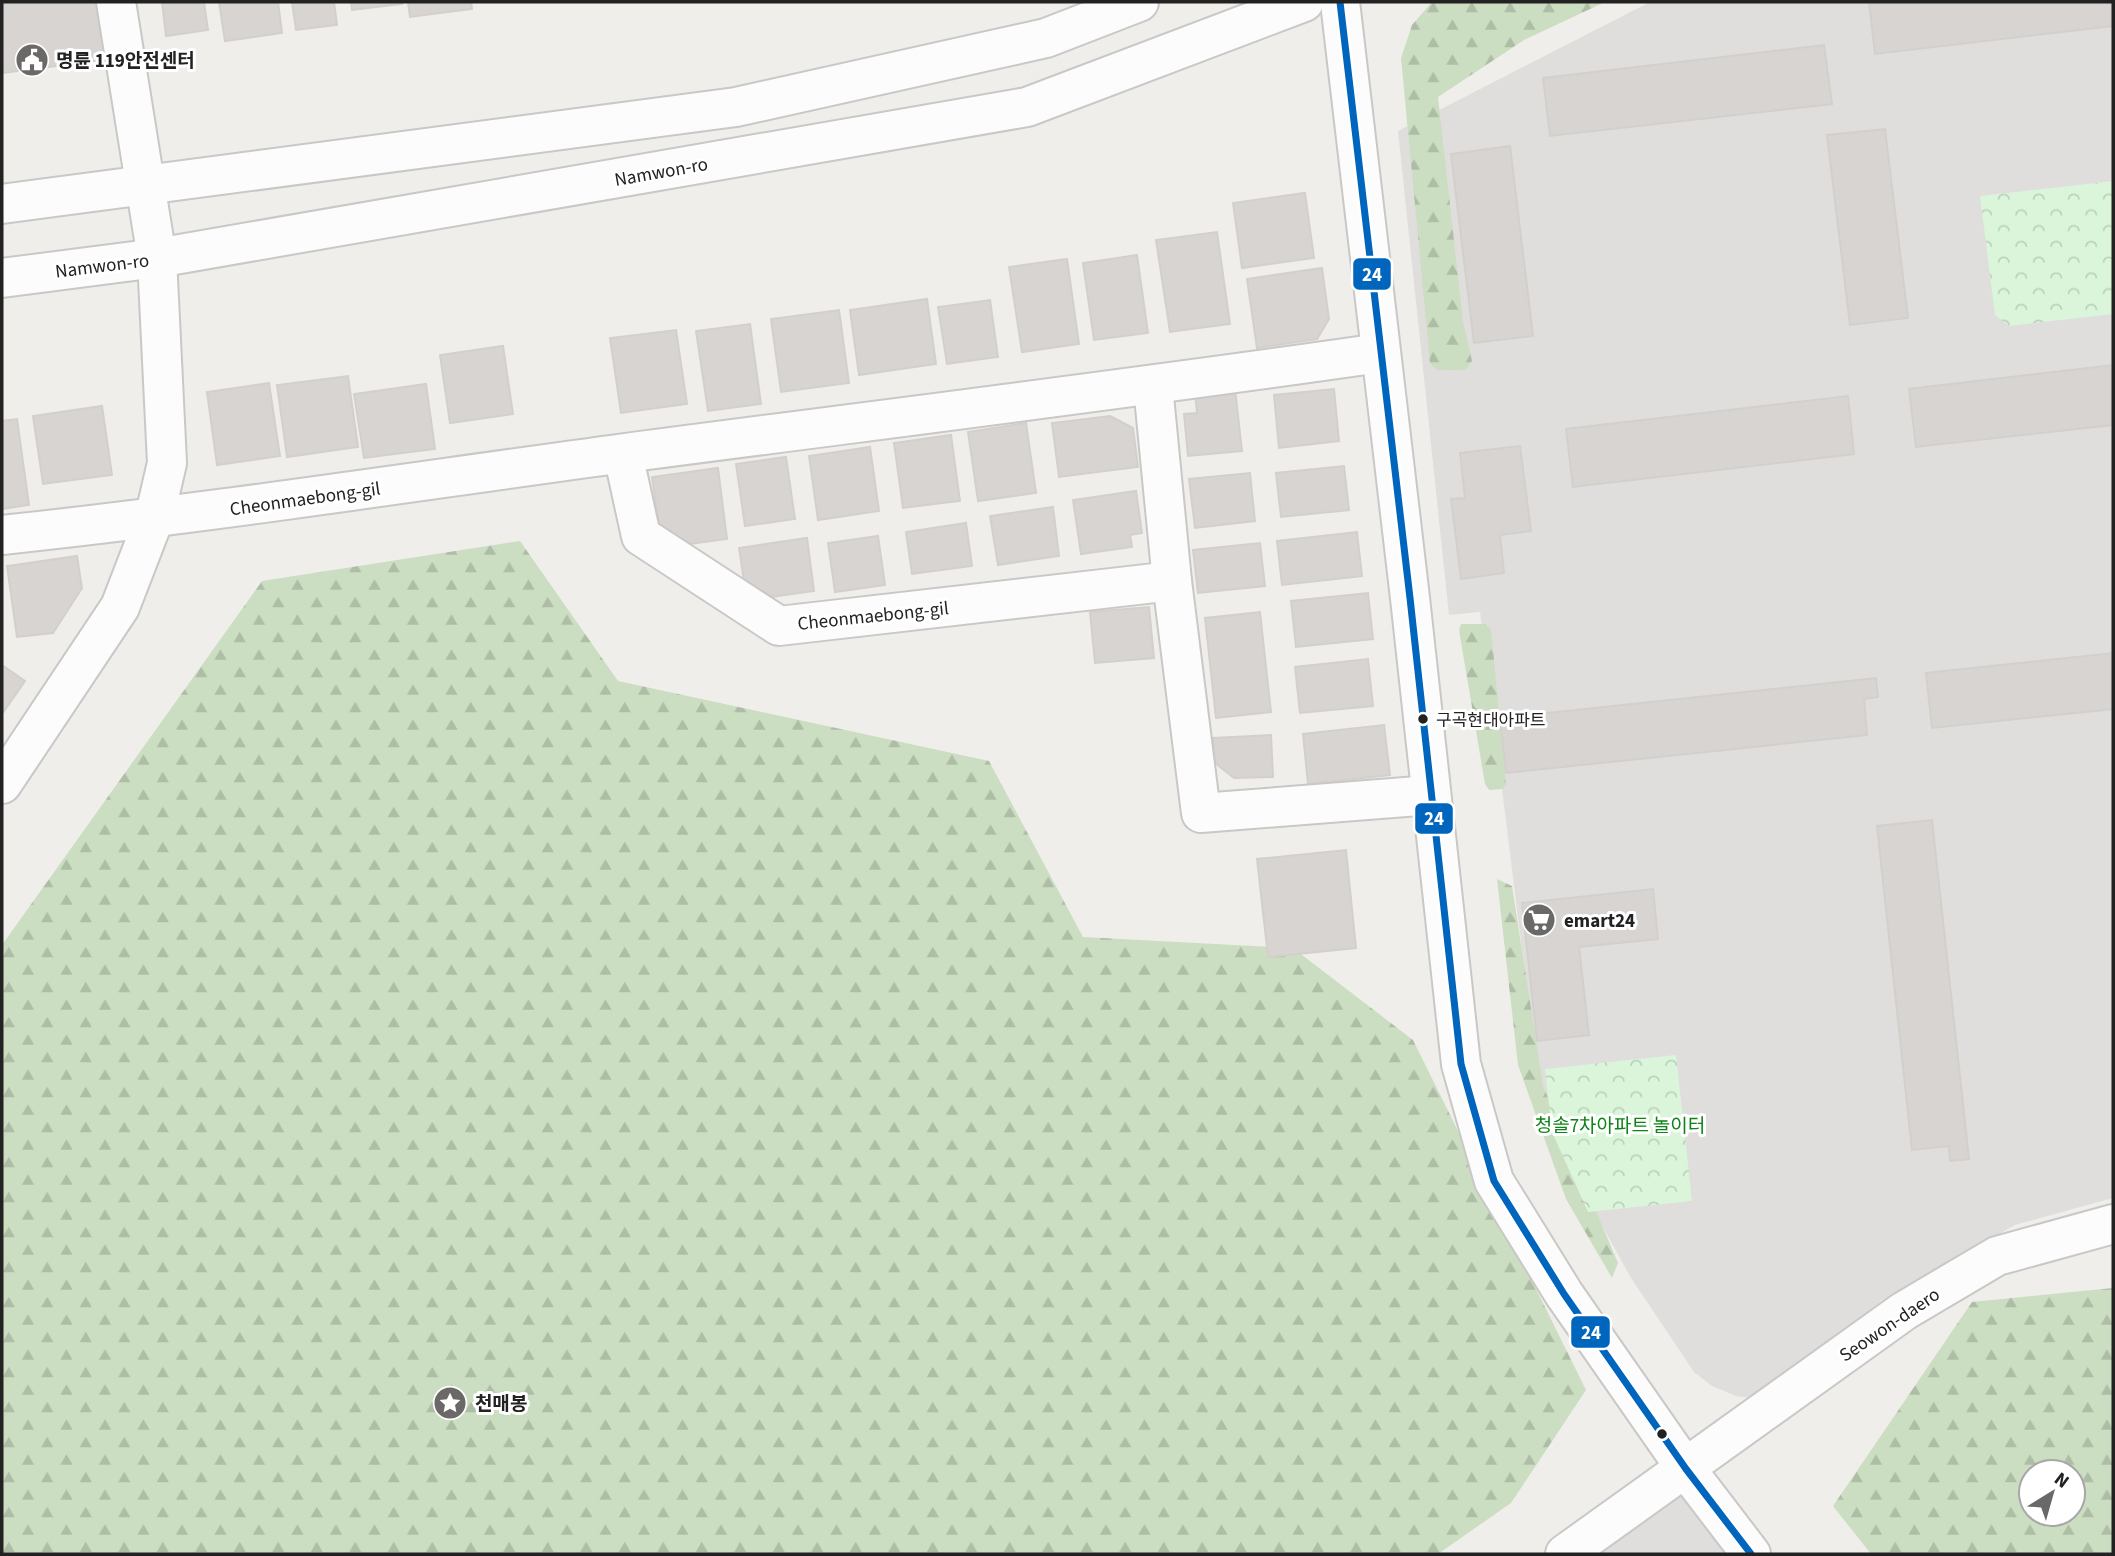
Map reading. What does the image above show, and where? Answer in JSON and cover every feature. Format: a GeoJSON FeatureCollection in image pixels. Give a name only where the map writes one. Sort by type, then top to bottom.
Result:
{"type":"FeatureCollection","features":[{"type":"Feature","properties":{"kind":"street"},"geometry":{"type":"LineString","coordinates":[[2,784],[120,607],[154,519],[167,463],[157,258],[116,2]]}},
{"type":"Feature","properties":{"kind":"street"},"geometry":{"type":"LineString","coordinates":[[2,204],[736,107],[1046,38],[1139,2]]}},
{"type":"Feature","properties":{"kind":"street","name":"Namwon-ro"},"geometry":{"type":"LineString","coordinates":[[2,278],[157,258],[1027,107],[1304,2]]}},
{"type":"Feature","properties":{"kind":"street"},"geometry":{"type":"LineString","coordinates":[[1340,2],[1461,1064],[1494,1181],[1564,1294],[1686,1469],[1751,1554]]}},
{"type":"Feature","properties":{"kind":"street","name":"Cheonmaebong-gil"},"geometry":{"type":"LineString","coordinates":[[2,535],[154,519],[623,454],[1153,386],[1380,353]]}},
{"type":"Feature","properties":{"kind":"street"},"geometry":{"type":"LineString","coordinates":[[1153,386],[1172,581],[1201,813],[1431,795]]}},
{"type":"Feature","properties":{"kind":"street","name":"Cheonmaebong-gil"},"geometry":{"type":"LineString","coordinates":[[623,454],[641,536],[779,626],[1172,581]]}},
{"type":"Feature","properties":{"kind":"street","name":"Seowon-daero"},"geometry":{"type":"LineString","coordinates":[[1565,1554],[1905,1311],[1997,1256],[2113,1224]]}},
{"type":"Feature","properties":{"kind":"shaded area"},"geometry":{"type":"Polygon","coordinates":[[[1650,2],[2113,2],[2113,1198],[2015,1225],[1881,1301],[1819,1353],[1752,1398],[1736,1396],[1712,1386],[1694,1372],[1631,1278],[1577,1180],[1537,1070],[1480,612],[1449,615],[1398,131],[1650,2]]]}},
{"type":"Feature","properties":{"kind":"shaded area"},"geometry":{"type":"Polygon","coordinates":[[[1684,1491],[1732,1554],[1595,1554],[1684,1491]]]}},
{"type":"Feature","properties":{"kind":"green space"},"geometry":{"type":"Polygon","coordinates":[[[1432,2],[1605,2],[1524,40],[1438,97],[1463,321],[1472,361],[1466,370],[1437,370],[1430,363],[1401,58],[1412,25],[1432,2]]]}},
{"type":"Feature","properties":{"kind":"green space"},"geometry":{"type":"Polygon","coordinates":[[[2113,181],[2113,314],[2009,326],[1995,315],[1980,196],[2113,181]]]}},
{"type":"Feature","properties":{"kind":"green space"},"geometry":{"type":"Polygon","coordinates":[[[520,541],[618,681],[989,761],[1083,937],[1293,948],[1413,1040],[1586,1390],[1511,1503],[1438,1554],[2,1554],[2,945],[262,581],[520,541]]]}},
{"type":"Feature","properties":{"kind":"green space"},"geometry":{"type":"Polygon","coordinates":[[[1461,624],[1485,624],[1491,629],[1506,785],[1502,789],[1489,790],[1485,784],[1459,630],[1461,624]]]}},
{"type":"Feature","properties":{"kind":"green space"},"geometry":{"type":"Polygon","coordinates":[[[1497,879],[1512,886],[1543,1086],[1618,1263],[1612,1278],[1566,1199],[1518,1065],[1497,879]]]}},
{"type":"Feature","properties":{"kind":"green space","name":"청솔7차아파트 놀이터"},"geometry":{"type":"Polygon","coordinates":[[[1676,1055],[1692,1201],[1588,1212],[1552,1132],[1545,1069],[1676,1055]]]}},
{"type":"Feature","properties":{"kind":"green space"},"geometry":{"type":"Polygon","coordinates":[[[2113,1288],[2113,1554],[1871,1554],[1833,1506],[1972,1302],[2113,1288]]]}},
{"type":"Feature","properties":{"kind":"building"},"geometry":{"type":"Polygon","coordinates":[[[2,2],[101,2],[109,59],[2,73],[2,2]]]}},
{"type":"Feature","properties":{"kind":"building"},"geometry":{"type":"Polygon","coordinates":[[[162,2],[204,2],[208,30],[166,36],[162,2]]]}},
{"type":"Feature","properties":{"kind":"building"},"geometry":{"type":"Polygon","coordinates":[[[219,2],[278,2],[282,33],[225,41],[219,2]]]}},
{"type":"Feature","properties":{"kind":"building"},"geometry":{"type":"Polygon","coordinates":[[[292,2],[334,2],[337,25],[296,30],[292,2]]]}},
{"type":"Feature","properties":{"kind":"building"},"geometry":{"type":"Polygon","coordinates":[[[351,2],[401,2],[402,4],[352,10],[351,2]]]}},
{"type":"Feature","properties":{"kind":"building"},"geometry":{"type":"Polygon","coordinates":[[[408,2],[471,2],[472,9],[410,17],[408,2]]]}},
{"type":"Feature","properties":{"kind":"building"},"geometry":{"type":"Polygon","coordinates":[[[1869,2],[2113,2],[2113,26],[1875,54],[1869,2]]]}},
{"type":"Feature","properties":{"kind":"building"},"geometry":{"type":"Polygon","coordinates":[[[1824,45],[1832,104],[1550,136],[1543,78],[1824,45]]]}},
{"type":"Feature","properties":{"kind":"building"},"geometry":{"type":"Polygon","coordinates":[[[1885,129],[1908,318],[1850,325],[1827,135],[1885,129]]]}},
{"type":"Feature","properties":{"kind":"building"},"geometry":{"type":"Polygon","coordinates":[[[1510,146],[1533,336],[1474,343],[1451,154],[1510,146]]]}},
{"type":"Feature","properties":{"kind":"building"},"geometry":{"type":"Polygon","coordinates":[[[1305,193],[1314,258],[1242,268],[1233,203],[1305,193]]]}},
{"type":"Feature","properties":{"kind":"building"},"geometry":{"type":"Polygon","coordinates":[[[1217,232],[1230,324],[1170,332],[1156,240],[1217,232]]]}},
{"type":"Feature","properties":{"kind":"building"},"geometry":{"type":"Polygon","coordinates":[[[1137,255],[1148,333],[1094,340],[1083,263],[1137,255]]]}},
{"type":"Feature","properties":{"kind":"building"},"geometry":{"type":"Polygon","coordinates":[[[1067,259],[1079,344],[1022,352],[1009,267],[1067,259]]]}},
{"type":"Feature","properties":{"kind":"building"},"geometry":{"type":"Polygon","coordinates":[[[1322,268],[1329,319],[1317,339],[1257,348],[1247,279],[1322,268]]]}},
{"type":"Feature","properties":{"kind":"building"},"geometry":{"type":"Polygon","coordinates":[[[927,299],[936,364],[859,375],[850,310],[927,299]]]}},
{"type":"Feature","properties":{"kind":"building"},"geometry":{"type":"Polygon","coordinates":[[[990,300],[998,357],[947,364],[938,307],[990,300]]]}},
{"type":"Feature","properties":{"kind":"building"},"geometry":{"type":"Polygon","coordinates":[[[839,310],[849,383],[781,392],[771,319],[839,310]]]}},
{"type":"Feature","properties":{"kind":"building"},"geometry":{"type":"Polygon","coordinates":[[[750,324],[761,404],[708,411],[696,331],[750,324]]]}},
{"type":"Feature","properties":{"kind":"building"},"geometry":{"type":"Polygon","coordinates":[[[676,330],[687,404],[621,413],[610,338],[676,330]]]}},
{"type":"Feature","properties":{"kind":"building"},"geometry":{"type":"Polygon","coordinates":[[[503,346],[513,414],[450,423],[440,355],[503,346]]]}},
{"type":"Feature","properties":{"kind":"building"},"geometry":{"type":"Polygon","coordinates":[[[2113,365],[2113,425],[1916,447],[1909,389],[2113,365]]]}},
{"type":"Feature","properties":{"kind":"building"},"geometry":{"type":"Polygon","coordinates":[[[348,376],[358,447],[287,457],[277,385],[348,376]]]}},
{"type":"Feature","properties":{"kind":"building"},"geometry":{"type":"Polygon","coordinates":[[[269,383],[280,456],[217,465],[207,392],[269,383]]]}},
{"type":"Feature","properties":{"kind":"building"},"geometry":{"type":"Polygon","coordinates":[[[426,384],[435,449],[364,458],[354,394],[426,384]]]}},
{"type":"Feature","properties":{"kind":"building"},"geometry":{"type":"Polygon","coordinates":[[[1235,389],[1242,451],[1188,456],[1184,414],[1197,413],[1195,393],[1235,389]]]}},
{"type":"Feature","properties":{"kind":"building"},"geometry":{"type":"Polygon","coordinates":[[[1334,389],[1339,441],[1279,448],[1274,395],[1334,389]]]}},
{"type":"Feature","properties":{"kind":"building"},"geometry":{"type":"Polygon","coordinates":[[[1848,396],[1854,454],[1573,487],[1566,429],[1848,396]]]}},
{"type":"Feature","properties":{"kind":"building"},"geometry":{"type":"Polygon","coordinates":[[[102,406],[112,475],[43,484],[33,416],[102,406]]]}},
{"type":"Feature","properties":{"kind":"building"},"geometry":{"type":"Polygon","coordinates":[[[1110,416],[1133,428],[1138,467],[1059,477],[1052,423],[1110,416]]]}},
{"type":"Feature","properties":{"kind":"building"},"geometry":{"type":"Polygon","coordinates":[[[17,419],[29,505],[2,509],[2,421],[17,419]]]}},
{"type":"Feature","properties":{"kind":"building"},"geometry":{"type":"Polygon","coordinates":[[[1026,423],[1036,493],[978,501],[968,432],[1026,423]]]}},
{"type":"Feature","properties":{"kind":"building"},"geometry":{"type":"Polygon","coordinates":[[[951,435],[960,501],[903,508],[894,443],[951,435]]]}},
{"type":"Feature","properties":{"kind":"building"},"geometry":{"type":"Polygon","coordinates":[[[1520,446],[1531,531],[1500,535],[1504,573],[1461,579],[1451,499],[1465,498],[1460,453],[1520,446]]]}},
{"type":"Feature","properties":{"kind":"building"},"geometry":{"type":"Polygon","coordinates":[[[870,447],[879,511],[818,520],[809,456],[870,447]]]}},
{"type":"Feature","properties":{"kind":"building"},"geometry":{"type":"Polygon","coordinates":[[[786,457],[795,519],[745,526],[736,464],[786,457]]]}},
{"type":"Feature","properties":{"kind":"building"},"geometry":{"type":"Polygon","coordinates":[[[1344,466],[1349,510],[1281,517],[1276,473],[1344,466]]]}},
{"type":"Feature","properties":{"kind":"building"},"geometry":{"type":"Polygon","coordinates":[[[718,468],[727,539],[682,545],[660,533],[652,477],[718,468]]]}},
{"type":"Feature","properties":{"kind":"building"},"geometry":{"type":"Polygon","coordinates":[[[1250,473],[1255,521],[1195,528],[1189,479],[1250,473]]]}},
{"type":"Feature","properties":{"kind":"building"},"geometry":{"type":"Polygon","coordinates":[[[1136,491],[1142,533],[1130,535],[1132,547],[1081,554],[1073,500],[1136,491]]]}},
{"type":"Feature","properties":{"kind":"building"},"geometry":{"type":"Polygon","coordinates":[[[1053,507],[1059,556],[998,565],[990,516],[1053,507]]]}},
{"type":"Feature","properties":{"kind":"building"},"geometry":{"type":"Polygon","coordinates":[[[966,523],[972,566],[912,574],[906,532],[966,523]]]}},
{"type":"Feature","properties":{"kind":"building"},"geometry":{"type":"Polygon","coordinates":[[[1357,532],[1362,576],[1282,585],[1277,541],[1357,532]]]}},
{"type":"Feature","properties":{"kind":"building"},"geometry":{"type":"Polygon","coordinates":[[[878,536],[885,585],[835,592],[828,543],[878,536]]]}},
{"type":"Feature","properties":{"kind":"building"},"geometry":{"type":"Polygon","coordinates":[[[807,538],[814,591],[771,597],[744,581],[739,548],[807,538]]]}},
{"type":"Feature","properties":{"kind":"building"},"geometry":{"type":"Polygon","coordinates":[[[1260,543],[1265,586],[1198,593],[1193,550],[1260,543]]]}},
{"type":"Feature","properties":{"kind":"building"},"geometry":{"type":"Polygon","coordinates":[[[77,556],[82,588],[53,633],[17,637],[7,566],[77,556]]]}},
{"type":"Feature","properties":{"kind":"building"},"geometry":{"type":"Polygon","coordinates":[[[1368,593],[1373,639],[1296,647],[1291,601],[1368,593]]]}},
{"type":"Feature","properties":{"kind":"building"},"geometry":{"type":"Polygon","coordinates":[[[1149,607],[1154,658],[1095,663],[1090,612],[1149,607]]]}},
{"type":"Feature","properties":{"kind":"building"},"geometry":{"type":"Polygon","coordinates":[[[1260,612],[1271,712],[1216,718],[1205,618],[1260,612]]]}},
{"type":"Feature","properties":{"kind":"building"},"geometry":{"type":"Polygon","coordinates":[[[2113,653],[2113,709],[1932,728],[1926,673],[2113,653]]]}},
{"type":"Feature","properties":{"kind":"building"},"geometry":{"type":"Polygon","coordinates":[[[1368,659],[1373,706],[1300,713],[1295,667],[1368,659]]]}},
{"type":"Feature","properties":{"kind":"building"},"geometry":{"type":"Polygon","coordinates":[[[2,665],[25,681],[2,714],[2,665]]]}},
{"type":"Feature","properties":{"kind":"building"},"geometry":{"type":"Polygon","coordinates":[[[1876,678],[1878,697],[1864,699],[1867,735],[1506,773],[1500,718],[1876,678]]]}},
{"type":"Feature","properties":{"kind":"building"},"geometry":{"type":"Polygon","coordinates":[[[1384,725],[1390,775],[1308,784],[1303,734],[1384,725]]]}},
{"type":"Feature","properties":{"kind":"building"},"geometry":{"type":"Polygon","coordinates":[[[1271,735],[1273,777],[1234,778],[1215,763],[1213,738],[1271,735]]]}},
{"type":"Feature","properties":{"kind":"building"},"geometry":{"type":"Polygon","coordinates":[[[1932,820],[1969,1159],[1950,1161],[1949,1146],[1912,1150],[1877,826],[1932,820]]]}},
{"type":"Feature","properties":{"kind":"building"},"geometry":{"type":"Polygon","coordinates":[[[1346,850],[1356,948],[1268,957],[1257,859],[1346,850]]]}},
{"type":"Feature","properties":{"kind":"building"},"geometry":{"type":"Polygon","coordinates":[[[1653,889],[1658,939],[1579,947],[1589,1035],[1537,1041],[1522,903],[1653,889]]]}},
{"type":"Feature","properties":{"kind":"transit line","name":"24"},"geometry":{"type":"LineString","coordinates":[[1340,2],[1461,1064],[1494,1181],[1564,1294],[1686,1469],[1751,1554]]}},
{"type":"Feature","properties":{"kind":"place","name":"명륜 119안전센터"},"geometry":{"type":"Point","coordinates":[32,60]}},
{"type":"Feature","properties":{"kind":"place","name":"구곡현대아파트"},"geometry":{"type":"Point","coordinates":[1423,719]}},
{"type":"Feature","properties":{"kind":"place","name":"emart24"},"geometry":{"type":"Point","coordinates":[1539,920]}},
{"type":"Feature","properties":{"kind":"place","name":"천매봉"},"geometry":{"type":"Point","coordinates":[450,1403]}}]}
